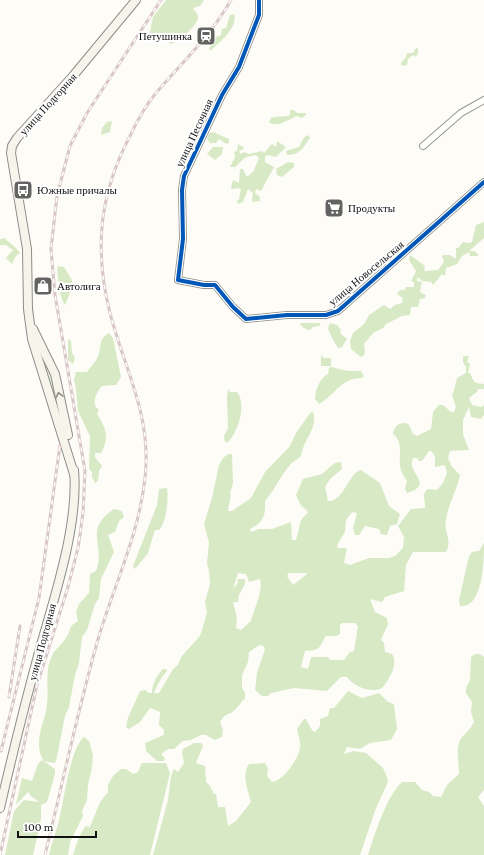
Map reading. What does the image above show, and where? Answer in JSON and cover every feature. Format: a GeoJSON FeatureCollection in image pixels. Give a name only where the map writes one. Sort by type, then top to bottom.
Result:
{"type":"FeatureCollection","features":[{"type":"Feature","properties":{"kind":"main road","name":"улица Подгорная"},"geometry":{"type":"LineString","coordinates":[[0,808],[26,699],[60,575],[75,492],[74,474],[38,359],[29,321],[27,249],[11,161],[12,146],[17,138],[73,76],[136,0]]}},
{"type":"Feature","properties":{"kind":"street","name":"улица Песочная"},"geometry":{"type":"LineString","coordinates":[[204,285],[178,280],[183,239],[182,190],[184,176],[222,95],[239,67],[259,15],[259,0]]}},
{"type":"Feature","properties":{"kind":"street"},"geometry":{"type":"LineString","coordinates":[[423,146],[461,112],[484,100]]}},
{"type":"Feature","properties":{"kind":"street","name":"улица Новосельская"},"geometry":{"type":"LineString","coordinates":[[204,285],[216,285],[233,307],[246,319],[287,315],[326,315],[338,311],[484,182]]}},
{"type":"Feature","properties":{"kind":"green space"},"geometry":{"type":"Polygon","coordinates":[[[166,0],[204,0],[200,6],[193,8],[197,13],[198,19],[193,26],[182,38],[170,44],[166,36],[156,39],[149,36],[153,17],[166,0]]]}},
{"type":"Feature","properties":{"kind":"green space"},"geometry":{"type":"Polygon","coordinates":[[[234,14],[235,19],[231,30],[210,51],[209,48],[216,37],[221,35],[222,29],[226,28],[230,15],[234,14]]]}},
{"type":"Feature","properties":{"kind":"green space"},"geometry":{"type":"Polygon","coordinates":[[[416,48],[418,48],[418,53],[416,57],[413,55],[408,59],[407,65],[402,66],[401,63],[406,57],[407,53],[413,53],[416,48]]]}},
{"type":"Feature","properties":{"kind":"green space"},"geometry":{"type":"Polygon","coordinates":[[[290,110],[294,110],[297,113],[306,113],[306,115],[302,118],[297,116],[280,124],[272,124],[269,122],[273,117],[290,115],[290,110]]]}},
{"type":"Feature","properties":{"kind":"green space"},"geometry":{"type":"Polygon","coordinates":[[[112,121],[110,132],[101,135],[102,128],[107,122],[112,121]]]}},
{"type":"Feature","properties":{"kind":"green space"},"geometry":{"type":"Polygon","coordinates":[[[213,132],[229,139],[229,143],[226,144],[219,139],[216,143],[210,143],[207,139],[209,133],[213,132]]]}},
{"type":"Feature","properties":{"kind":"green space"},"geometry":{"type":"Polygon","coordinates":[[[307,135],[310,137],[301,150],[295,154],[287,155],[286,151],[299,147],[307,135]]]}},
{"type":"Feature","properties":{"kind":"green space"},"geometry":{"type":"Polygon","coordinates":[[[277,141],[286,147],[276,157],[267,155],[265,157],[265,162],[274,167],[261,191],[256,189],[255,193],[260,197],[260,201],[253,202],[253,193],[248,189],[243,202],[238,204],[237,201],[239,199],[241,189],[231,188],[233,180],[239,183],[240,169],[243,169],[246,176],[253,172],[259,158],[256,155],[246,157],[235,167],[230,167],[235,157],[234,152],[237,151],[238,144],[244,149],[239,151],[240,154],[244,152],[249,154],[262,151],[264,153],[272,144],[276,147],[277,141]]]}},
{"type":"Feature","properties":{"kind":"green space"},"geometry":{"type":"Polygon","coordinates":[[[213,147],[223,147],[222,154],[215,160],[207,154],[213,147]]]}},
{"type":"Feature","properties":{"kind":"green space"},"geometry":{"type":"Polygon","coordinates":[[[288,162],[294,163],[294,167],[282,177],[277,175],[276,169],[288,162]]]}},
{"type":"Feature","properties":{"kind":"green space"},"geometry":{"type":"Polygon","coordinates":[[[484,222],[484,238],[469,251],[474,251],[478,254],[478,256],[470,256],[469,252],[462,256],[457,264],[446,268],[445,276],[442,274],[433,285],[431,282],[422,281],[418,277],[417,281],[422,282],[420,292],[426,295],[425,298],[420,299],[418,307],[411,307],[410,315],[402,316],[373,333],[364,344],[365,354],[361,357],[351,349],[350,341],[353,333],[364,324],[369,315],[384,305],[390,309],[395,305],[402,303],[403,298],[397,294],[400,290],[404,290],[406,287],[414,287],[414,282],[411,281],[416,271],[409,260],[410,255],[425,266],[424,271],[438,270],[444,262],[442,256],[450,255],[456,259],[456,248],[458,248],[463,242],[472,242],[476,225],[484,222]]]}},
{"type":"Feature","properties":{"kind":"green space"},"geometry":{"type":"Polygon","coordinates":[[[4,237],[20,253],[16,256],[12,264],[6,258],[13,250],[6,245],[0,245],[0,239],[3,239],[4,237]]]}},
{"type":"Feature","properties":{"kind":"green space"},"geometry":{"type":"Polygon","coordinates":[[[58,266],[64,267],[72,280],[72,288],[65,305],[59,286],[58,266]]]}},
{"type":"Feature","properties":{"kind":"green space"},"geometry":{"type":"Polygon","coordinates":[[[300,323],[321,324],[310,330],[304,328],[300,323]]]}},
{"type":"Feature","properties":{"kind":"green space"},"geometry":{"type":"Polygon","coordinates":[[[330,323],[337,325],[341,330],[340,333],[347,339],[342,347],[338,348],[332,338],[328,328],[330,323]]]}},
{"type":"Feature","properties":{"kind":"green space"},"geometry":{"type":"Polygon","coordinates":[[[109,333],[113,338],[121,377],[116,385],[102,386],[95,400],[95,406],[99,410],[97,414],[105,429],[106,438],[104,448],[101,453],[95,453],[95,457],[102,466],[99,471],[98,481],[95,483],[92,477],[92,472],[89,469],[90,436],[78,411],[74,380],[76,372],[87,372],[95,362],[102,340],[109,333]]]}},
{"type":"Feature","properties":{"kind":"green space"},"geometry":{"type":"Polygon","coordinates":[[[34,337],[53,379],[60,416],[34,337]]]}},
{"type":"Feature","properties":{"kind":"green space"},"geometry":{"type":"Polygon","coordinates":[[[68,339],[71,341],[72,353],[75,358],[73,364],[68,360],[68,339]]]}},
{"type":"Feature","properties":{"kind":"green space"},"geometry":{"type":"Polygon","coordinates":[[[321,355],[324,358],[331,358],[331,366],[321,366],[321,355]]]}},
{"type":"Feature","properties":{"kind":"green space"},"geometry":{"type":"Polygon","coordinates":[[[463,356],[469,356],[467,362],[470,364],[468,373],[470,373],[474,382],[484,384],[484,389],[478,389],[477,392],[469,398],[472,405],[481,407],[484,405],[484,415],[481,419],[471,417],[469,407],[463,420],[463,434],[469,450],[450,451],[448,458],[452,467],[460,475],[445,524],[449,543],[446,552],[413,552],[406,565],[404,591],[385,597],[382,602],[370,599],[375,612],[387,618],[388,624],[381,640],[384,643],[385,652],[392,654],[394,658],[394,667],[388,680],[382,688],[378,690],[368,690],[353,683],[347,677],[341,677],[327,691],[294,688],[271,693],[268,696],[262,696],[255,690],[257,673],[265,649],[262,645],[258,646],[249,652],[248,662],[242,675],[242,688],[245,693],[245,698],[235,710],[226,715],[220,722],[223,730],[222,737],[215,740],[206,735],[201,735],[191,740],[183,741],[174,749],[168,749],[161,754],[165,758],[164,761],[157,761],[146,751],[145,743],[164,735],[164,730],[159,725],[160,712],[150,708],[140,722],[129,729],[126,727],[128,718],[140,691],[146,690],[148,693],[152,693],[157,677],[163,669],[166,669],[167,671],[159,682],[154,693],[159,693],[173,669],[178,665],[181,657],[200,636],[207,613],[205,602],[210,584],[207,563],[209,543],[204,524],[212,498],[219,465],[223,458],[228,454],[232,454],[233,483],[228,511],[232,511],[251,498],[265,472],[290,446],[296,433],[311,412],[313,412],[314,423],[304,445],[301,456],[289,466],[265,501],[263,518],[258,524],[250,529],[251,532],[259,529],[272,529],[291,522],[292,540],[296,540],[301,520],[308,512],[300,504],[296,495],[303,479],[322,474],[333,465],[341,462],[342,469],[330,479],[325,487],[328,501],[334,500],[338,497],[353,476],[361,470],[380,483],[389,506],[400,514],[397,524],[390,526],[387,535],[381,534],[379,529],[365,526],[359,535],[355,535],[353,528],[357,513],[352,512],[346,520],[345,532],[337,545],[338,548],[347,548],[344,563],[350,565],[369,558],[389,558],[395,556],[403,548],[404,537],[398,526],[411,509],[425,508],[424,493],[428,489],[437,490],[443,483],[447,473],[445,465],[435,467],[435,456],[431,451],[429,451],[422,461],[419,461],[417,458],[413,458],[413,469],[420,485],[415,490],[407,493],[405,489],[407,481],[400,466],[400,446],[397,438],[393,434],[394,429],[399,424],[406,423],[409,425],[413,434],[417,436],[431,429],[433,412],[439,405],[443,405],[451,412],[454,412],[456,407],[452,395],[457,378],[466,373],[466,367],[463,362],[463,356]],[[238,573],[233,589],[237,584],[238,579],[245,579],[245,584],[239,595],[238,602],[233,602],[237,618],[236,628],[241,630],[251,621],[259,595],[261,584],[260,579],[249,582],[246,574],[238,573]],[[289,573],[287,576],[293,585],[307,574],[306,573],[289,573]],[[342,623],[340,625],[340,634],[336,636],[326,636],[319,648],[305,651],[301,667],[308,669],[311,657],[328,657],[330,660],[344,660],[350,652],[354,651],[358,626],[355,623],[342,623]]]}},
{"type":"Feature","properties":{"kind":"green space"},"geometry":{"type":"Polygon","coordinates":[[[331,367],[348,371],[361,371],[364,376],[362,378],[349,381],[339,387],[319,404],[315,399],[317,388],[320,381],[328,374],[329,368],[331,367]]]}},
{"type":"Feature","properties":{"kind":"green space"},"geometry":{"type":"Polygon","coordinates":[[[228,389],[230,392],[237,392],[240,397],[241,411],[238,425],[232,438],[228,442],[225,442],[224,436],[228,428],[228,389]]]}},
{"type":"Feature","properties":{"kind":"green space"},"geometry":{"type":"Polygon","coordinates":[[[167,488],[168,492],[165,517],[159,530],[155,530],[148,553],[135,569],[133,566],[157,505],[159,489],[167,488]]]}},
{"type":"Feature","properties":{"kind":"green space"},"geometry":{"type":"Polygon","coordinates":[[[114,509],[122,511],[124,517],[119,521],[115,532],[108,535],[114,552],[101,579],[99,598],[95,604],[87,630],[82,637],[79,663],[75,675],[69,707],[65,716],[56,761],[54,763],[44,761],[40,753],[39,740],[47,704],[47,677],[49,666],[52,656],[67,637],[71,626],[78,621],[76,612],[79,604],[89,593],[90,574],[96,571],[99,562],[97,531],[99,524],[104,517],[114,509]]]}},
{"type":"Feature","properties":{"kind":"green space"},"geometry":{"type":"Polygon","coordinates":[[[484,543],[483,570],[478,591],[474,599],[468,605],[460,606],[459,600],[469,556],[472,552],[479,551],[484,543]]]}},
{"type":"Feature","properties":{"kind":"green space"},"geometry":{"type":"Polygon","coordinates":[[[475,654],[480,654],[484,657],[484,790],[478,797],[484,806],[484,855],[368,855],[386,806],[402,782],[415,782],[422,790],[429,792],[433,796],[441,797],[447,785],[459,774],[458,754],[460,740],[474,722],[471,712],[472,702],[466,693],[466,688],[470,680],[471,657],[475,654]]]}},
{"type":"Feature","properties":{"kind":"green space"},"geometry":{"type":"Polygon","coordinates":[[[348,691],[362,698],[379,693],[388,702],[394,704],[397,729],[391,740],[370,743],[360,749],[347,747],[344,754],[354,751],[366,753],[383,768],[388,782],[376,808],[360,855],[153,855],[168,800],[171,776],[174,769],[178,772],[184,763],[182,753],[183,749],[194,743],[201,743],[203,746],[196,763],[205,766],[206,782],[214,794],[216,794],[218,807],[225,807],[228,826],[236,821],[251,802],[245,778],[249,764],[265,763],[268,768],[267,776],[272,782],[281,778],[290,769],[299,752],[300,742],[297,729],[304,719],[306,719],[312,730],[315,732],[320,726],[320,719],[328,716],[330,708],[334,708],[348,691]]]}},
{"type":"Feature","properties":{"kind":"green space"},"geometry":{"type":"Polygon","coordinates":[[[84,737],[89,741],[93,755],[87,800],[82,811],[83,816],[70,842],[68,855],[49,855],[59,820],[71,763],[79,743],[84,737]]]}},
{"type":"Feature","properties":{"kind":"green space"},"geometry":{"type":"Polygon","coordinates":[[[42,760],[55,769],[55,774],[47,802],[41,805],[41,819],[33,855],[5,855],[14,811],[24,800],[39,802],[28,792],[16,805],[22,778],[32,781],[38,764],[42,760]]]}},
{"type":"Feature","properties":{"kind":"green space"},"geometry":{"type":"Polygon","coordinates":[[[142,763],[166,763],[170,773],[150,855],[73,855],[81,833],[86,826],[90,827],[100,802],[108,792],[108,785],[113,776],[121,769],[126,769],[133,774],[138,772],[142,763]]]}},
{"type":"Feature","properties":{"kind":"railway"},"geometry":{"type":"LineString","coordinates":[[0,855],[37,685],[68,587],[78,548],[83,513],[85,471],[55,295],[51,249],[57,196],[70,146],[87,113],[161,0]]}},
{"type":"Feature","properties":{"kind":"railway"},"geometry":{"type":"LineString","coordinates":[[45,855],[91,663],[105,616],[126,558],[138,519],[145,478],[145,434],[141,413],[116,334],[105,289],[101,244],[102,223],[106,201],[120,158],[135,125],[145,108],[156,93],[214,26],[231,0]]}},
{"type":"Feature","properties":{"kind":"railway"},"geometry":{"type":"LineString","coordinates":[[1,751],[39,598],[60,445]]}},
{"type":"Feature","properties":{"kind":"railway"},"geometry":{"type":"LineString","coordinates":[[9,697],[20,626]]}},
{"type":"Feature","properties":{"kind":"cycle path"},"geometry":{"type":"LineString","coordinates":[[259,0],[259,15],[239,67],[222,95],[184,176],[182,190],[183,239],[178,280],[204,285],[215,285],[233,307],[246,319],[287,315],[326,315],[338,311],[484,182]]}},
{"type":"Feature","properties":{"kind":"place","name":"Петушинка"},"geometry":{"type":"Point","coordinates":[206,36]}},
{"type":"Feature","properties":{"kind":"place","name":"Южные причалы"},"geometry":{"type":"Point","coordinates":[23,190]}},
{"type":"Feature","properties":{"kind":"place","name":"Продукты"},"geometry":{"type":"Point","coordinates":[334,208]}},
{"type":"Feature","properties":{"kind":"place","name":"Автолига"},"geometry":{"type":"Point","coordinates":[43,286]}}]}
